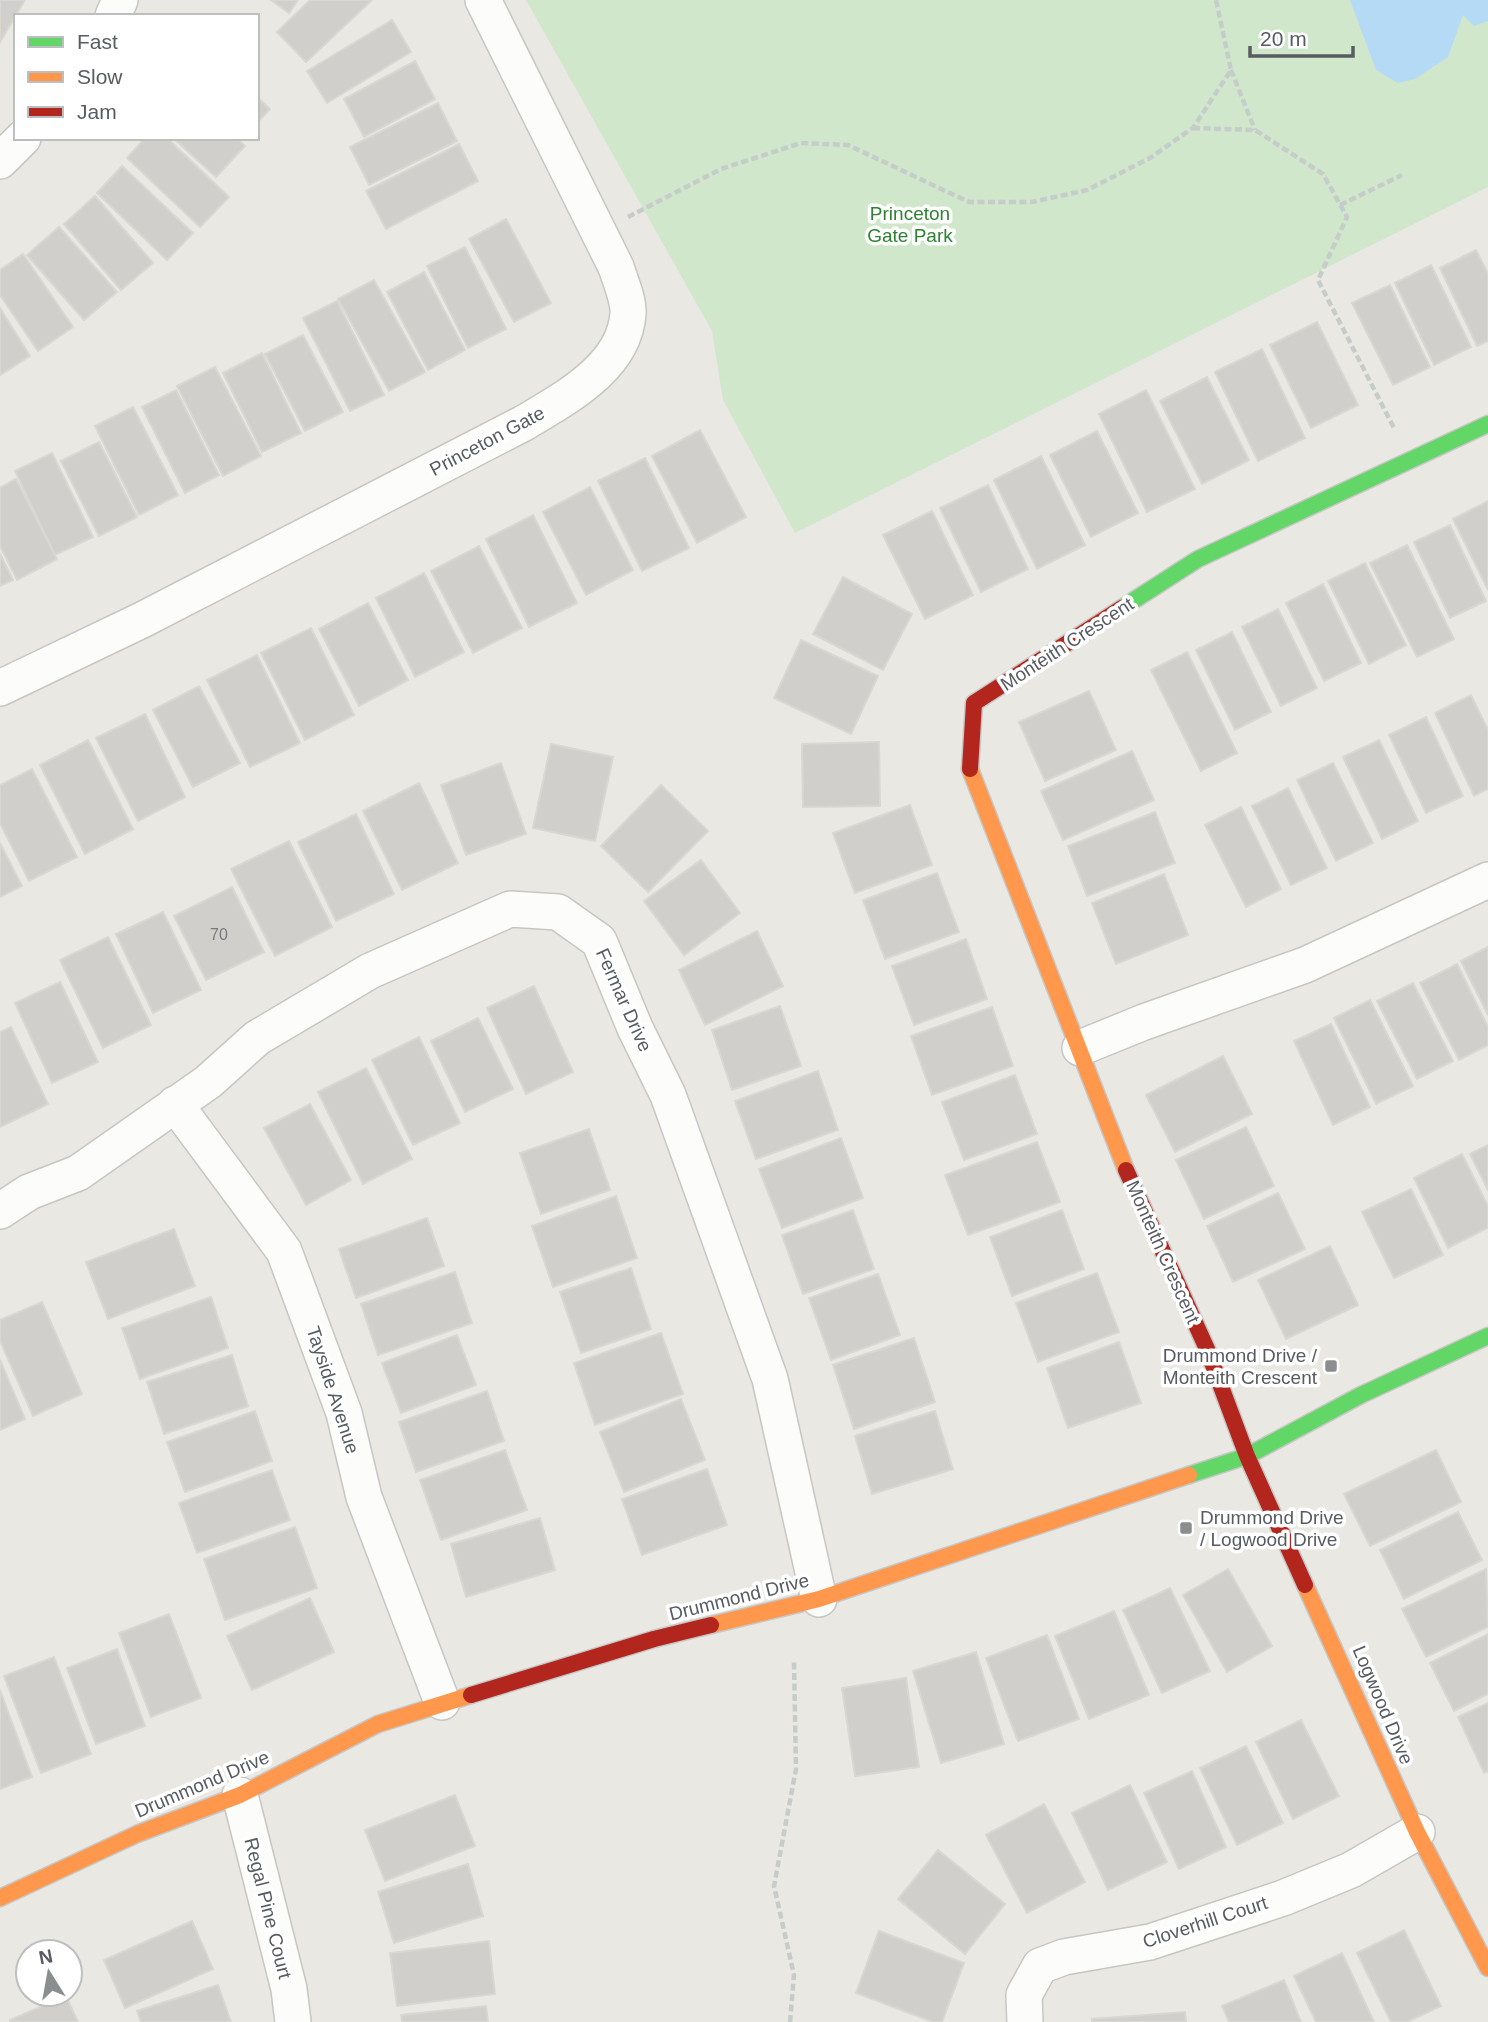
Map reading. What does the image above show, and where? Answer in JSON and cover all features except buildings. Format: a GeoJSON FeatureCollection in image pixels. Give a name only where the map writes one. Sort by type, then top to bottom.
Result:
{"type":"FeatureCollection","features":[{"type":"Feature","properties":{"kind":"street","name":"Princeton Gate"},"geometry":{"type":"LineString","coordinates":[[0,688],[155,614],[524,423],[571,394],[603,368],[623,338],[629,311],[616,267],[483,0]]}},
{"type":"Feature","properties":{"kind":"street"},"geometry":{"type":"LineString","coordinates":[[0,161],[21,140]]}},
{"type":"Feature","properties":{"kind":"street","name":"Monteith Crescent"},"geometry":{"type":"LineString","coordinates":[[1247,1456],[1207,1349],[1122,1161],[1080,1048],[999,850],[969,766],[974,703],[1198,559],[1488,424]]}},
{"type":"Feature","properties":{"kind":"street"},"geometry":{"type":"LineString","coordinates":[[1080,1048],[1144,1022],[1305,965],[1488,880]]}},
{"type":"Feature","properties":{"kind":"street","name":"Fermar Drive"},"geometry":{"type":"LineString","coordinates":[[0,1211],[29,1192],[78,1173],[208,1082],[257,1038],[370,971],[510,909],[558,912],[599,941],[668,1095],[770,1379],[819,1599]]}},
{"type":"Feature","properties":{"kind":"street","name":"Tayside Avenue"},"geometry":{"type":"LineString","coordinates":[[175,1104],[284,1251],[344,1413],[364,1497],[442,1702]]}},
{"type":"Feature","properties":{"kind":"street","name":"Drummond Drive"},"geometry":{"type":"LineString","coordinates":[[0,1898],[137,1834],[240,1795],[378,1724],[442,1702],[472,1697],[654,1639],[819,1599],[1247,1456],[1361,1395],[1488,1336]]}},
{"type":"Feature","properties":{"kind":"street","name":"Logwood Drive"},"geometry":{"type":"LineString","coordinates":[[1247,1456],[1417,1832],[1488,1968]]}},
{"type":"Feature","properties":{"kind":"street","name":"Regal Pine Court"},"geometry":{"type":"LineString","coordinates":[[240,1795],[289,1989],[292,2022]]}},
{"type":"Feature","properties":{"kind":"street","name":"Cloverhill Court"},"geometry":{"type":"LineString","coordinates":[[1025,2022],[1024,1995],[1040,1966],[1064,1957],[1150,1942],[1283,1898],[1351,1870],[1417,1832]]}},
{"type":"Feature","properties":{"kind":"path"},"geometry":{"type":"LineString","coordinates":[[1216,0],[1231,71],[1255,130]]}},
{"type":"Feature","properties":{"kind":"path"},"geometry":{"type":"LineString","coordinates":[[600,232],[721,169],[801,143],[848,145],[968,202],[1032,202],[1087,190],[1150,158],[1192,128],[1231,71]]}},
{"type":"Feature","properties":{"kind":"path"},"geometry":{"type":"LineString","coordinates":[[1192,128],[1255,130],[1323,174],[1347,217],[1318,280],[1396,432]]}},
{"type":"Feature","properties":{"kind":"path"},"geometry":{"type":"LineString","coordinates":[[1340,205],[1402,175]]}},
{"type":"Feature","properties":{"kind":"path"},"geometry":{"type":"LineString","coordinates":[[789,2022],[794,1975],[774,1886],[796,1769],[794,1662]]}},
{"type":"Feature","properties":{"kind":"green space","name":"Princeton Gate Park"},"geometry":{"type":"Polygon","coordinates":[[[526,0],[1488,0],[1488,187],[795,533],[723,400],[712,331],[526,0]]]}},
{"type":"Feature","properties":{"kind":"water"},"geometry":{"type":"Polygon","coordinates":[[[1350,0],[1488,0],[1488,21],[1474,26],[1463,15],[1448,57],[1415,79],[1398,83],[1376,70],[1350,0]]]}},
{"type":"Feature","properties":{"kind":"traffic: fast"},"geometry":{"type":"LineString","coordinates":[[1122,608],[1198,559],[1488,424]]}},
{"type":"Feature","properties":{"kind":"traffic: fast"},"geometry":{"type":"LineString","coordinates":[[1189,1475],[1247,1456],[1361,1395],[1488,1336]]}},
{"type":"Feature","properties":{"kind":"traffic: slow"},"geometry":{"type":"LineString","coordinates":[[970,769],[1126,1170]]}},
{"type":"Feature","properties":{"kind":"traffic: slow"},"geometry":{"type":"LineString","coordinates":[[711,1625],[819,1599],[1189,1475]]}},
{"type":"Feature","properties":{"kind":"traffic: slow"},"geometry":{"type":"LineString","coordinates":[[1305,1585],[1417,1832],[1488,1968]]}},
{"type":"Feature","properties":{"kind":"traffic: slow"},"geometry":{"type":"LineString","coordinates":[[0,1898],[137,1834],[240,1795],[378,1724],[471,1695]]}},
{"type":"Feature","properties":{"kind":"traffic: jam"},"geometry":{"type":"LineString","coordinates":[[970,769],[974,703],[1122,608]]}},
{"type":"Feature","properties":{"kind":"traffic: jam"},"geometry":{"type":"LineString","coordinates":[[1126,1170],[1207,1349],[1247,1456],[1305,1585]]}},
{"type":"Feature","properties":{"kind":"traffic: jam"},"geometry":{"type":"LineString","coordinates":[[471,1695],[654,1639],[711,1625]]}},
{"type":"Feature","properties":{"kind":"place","name":"Drummond Drive / Monteith Crescent"},"geometry":{"type":"Point","coordinates":[1331,1366]}},
{"type":"Feature","properties":{"kind":"place","name":"Drummond Drive / Logwood Drive"},"geometry":{"type":"Point","coordinates":[1186,1528]}}]}
